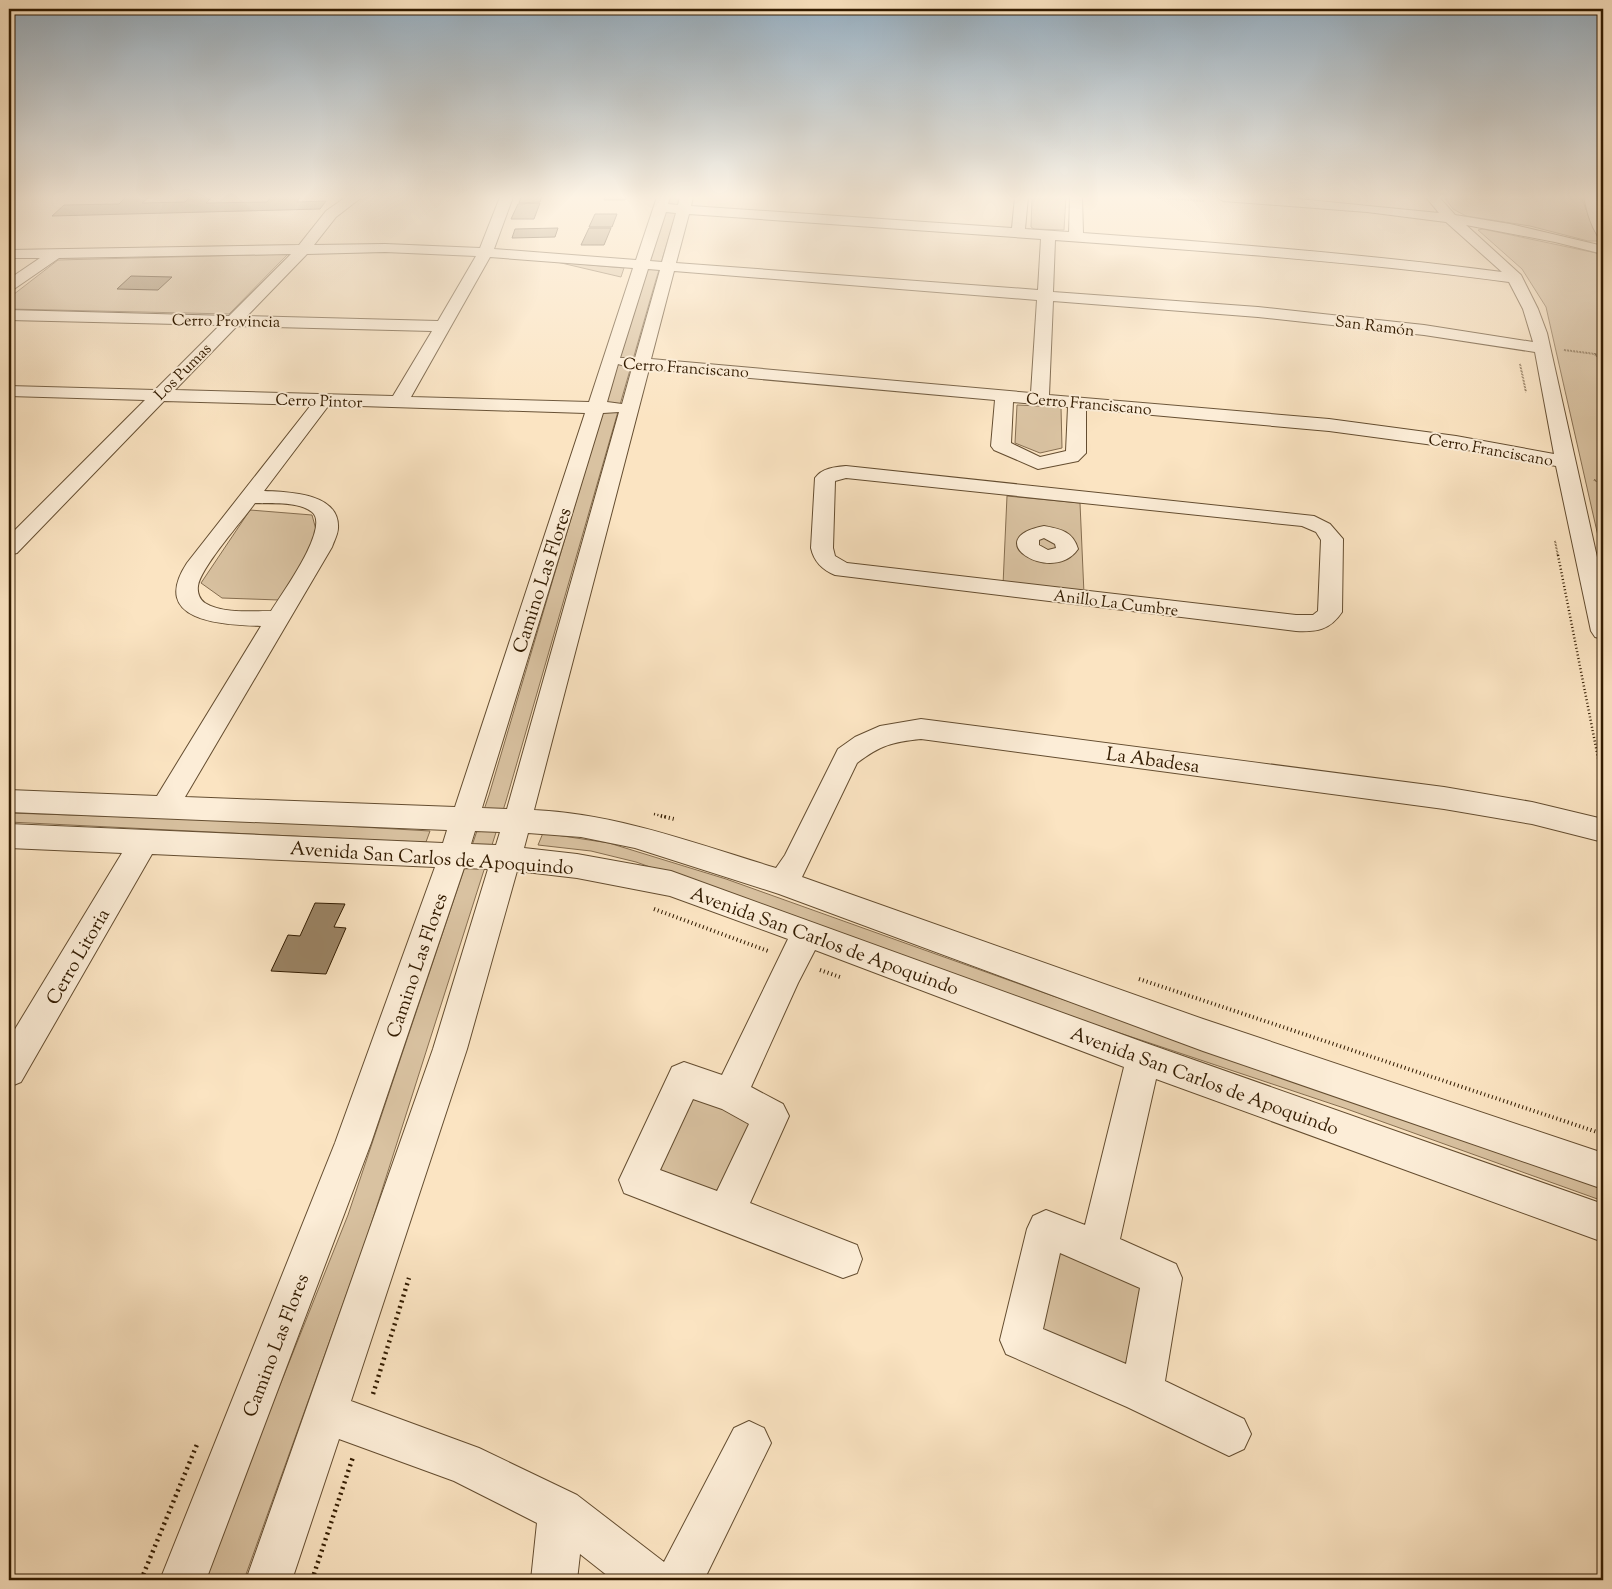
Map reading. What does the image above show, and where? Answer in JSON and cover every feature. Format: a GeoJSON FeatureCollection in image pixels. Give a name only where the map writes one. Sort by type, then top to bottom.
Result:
{"type":"FeatureCollection","features":[{"type":"Feature","properties":{"kind":"street"},"geometry":{"type":"LineString","coordinates":[[9,286],[30,271]]}},
{"type":"Feature","properties":{"kind":"street","name":"Los Pumas"},"geometry":{"type":"LineString","coordinates":[[9,548],[281,271]]}},
{"type":"Feature","properties":{"kind":"street"},"geometry":{"type":"LineString","coordinates":[[399,402],[443,326],[479,271]]}},
{"type":"Feature","properties":{"kind":"street"},"geometry":{"type":"LineString","coordinates":[[577,271],[594,275]]}},
{"type":"Feature","properties":{"kind":"street","name":"Camino Las Flores"},"geometry":{"type":"LineString","coordinates":[[183,1580],[355,1136],[453,856],[611,362],[629,283],[637,271]]}},
{"type":"Feature","properties":{"kind":"street","name":"Camino Las Flores"},"geometry":{"type":"LineString","coordinates":[[269,1580],[450,1049],[517,822],[641,362],[667,271]]}},
{"type":"Feature","properties":{"kind":"street","name":"San Ramón"},"geometry":{"type":"LineString","coordinates":[[734,271],[1320,318],[1424,330],[1542,348]]}},
{"type":"Feature","properties":{"kind":"street"},"geometry":{"type":"LineString","coordinates":[[1040,398],[1046,271]]}},
{"type":"Feature","properties":{"kind":"street"},"geometry":{"type":"LineString","coordinates":[[1458,271],[1516,278]]}},
{"type":"Feature","properties":{"kind":"street"},"geometry":{"type":"LineString","coordinates":[[1508,271],[1516,278],[1528,303],[1542,348],[1565,462],[1603,631]]}},
{"type":"Feature","properties":{"kind":"street"},"geometry":{"type":"LineString","coordinates":[[629,283],[662,289]]}},
{"type":"Feature","properties":{"kind":"street","name":"Cerro Provincia"},"geometry":{"type":"LineString","coordinates":[[9,315],[443,326]]}},
{"type":"Feature","properties":{"kind":"street","name":"Cerro Franciscano"},"geometry":{"type":"LineString","coordinates":[[611,362],[641,362],[1329,424],[1456,442],[1565,462]]}},
{"type":"Feature","properties":{"kind":"street","name":"Cerro Pintor"},"geometry":{"type":"LineString","coordinates":[[9,391],[629,408]]}},
{"type":"Feature","properties":{"kind":"street"},"geometry":{"type":"LineString","coordinates":[[1004,395],[1001,446],[1038,463],[1071,457],[1076,453],[1077,402]]}},
{"type":"Feature","properties":{"kind":"street"},"geometry":{"type":"LineString","coordinates":[[277,619],[214,615],[202,612],[193,606],[186,591],[190,576],[324,400]]}},
{"type":"Feature","properties":{"kind":"street"},"geometry":{"type":"LineString","coordinates":[[1038,463],[1039,493]]}},
{"type":"Feature","properties":{"kind":"street","name":"Anillo La Cumbre"},"geometry":{"type":"LineString","coordinates":[[835,472],[1297,518],[1323,528],[1329,534],[1333,544],[1330,612],[1327,617],[1314,623],[1296,623],[1044,594],[852,572],[830,563],[825,558],[822,548],[825,481],[827,476],[835,472]]}},
{"type":"Feature","properties":{"kind":"street"},"geometry":{"type":"LineString","coordinates":[[165,807],[326,538],[328,521],[321,509],[306,501],[250,497]]}},
{"type":"Feature","properties":{"kind":"street"},"geometry":{"type":"LineString","coordinates":[[1043,556],[1044,594]]}},
{"type":"Feature","properties":{"kind":"street","name":"La Abadesa"},"geometry":{"type":"LineString","coordinates":[[783,883],[847,756],[864,744],[889,733],[921,729],[1444,798],[1532,813],[1603,830]]}},
{"type":"Feature","properties":{"kind":"street","name":"Avenida San Carlos de Apoquindo"},"geometry":{"type":"LineString","coordinates":[[9,801],[517,822],[581,826],[635,836],[783,883],[1203,1035],[1603,1171]]}},
{"type":"Feature","properties":{"kind":"street","name":"Avenida San Carlos de Apoquindo"},"geometry":{"type":"LineString","coordinates":[[9,836],[506,858],[577,866],[671,884],[1143,1058],[1603,1223]]}},
{"type":"Feature","properties":{"kind":"street","name":"Cerro Litoria"},"geometry":{"type":"LineString","coordinates":[[9,1070],[144,842]]}},
{"type":"Feature","properties":{"kind":"street"},"geometry":{"type":"LineString","coordinates":[[730,1095],[786,974],[808,933]]}},
{"type":"Feature","properties":{"kind":"street"},"geometry":{"type":"LineString","coordinates":[[1098,1249],[1143,1058]]}},
{"type":"Feature","properties":{"kind":"street"},"geometry":{"type":"LineString","coordinates":[[726,1213],[771,1116],[730,1095],[684,1080],[637,1180],[843,1259]]}},
{"type":"Feature","properties":{"kind":"street"},"geometry":{"type":"LineString","coordinates":[[1142,1392],[1162,1278],[1098,1249],[1046,1230],[1020,1340],[1142,1392],[1229,1434]]}},
{"type":"Feature","properties":{"kind":"street"},"geometry":{"type":"LineString","coordinates":[[327,1413],[464,1463],[561,1511],[650,1580]]}},
{"type":"Feature","properties":{"kind":"street"},"geometry":{"type":"LineString","coordinates":[[680,1580],[749,1443]]}},
{"type":"Feature","properties":{"kind":"street"},"geometry":{"type":"LineString","coordinates":[[554,1580],[561,1511]]}},
{"type":"Feature","properties":{"kind":"path"},"geometry":{"type":"LineString","coordinates":[[1516,344],[1527,399]]}},
{"type":"Feature","properties":{"kind":"path"},"geometry":{"type":"LineString","coordinates":[[1603,355],[1593,354],[1603,361]]}},
{"type":"Feature","properties":{"kind":"path"},"geometry":{"type":"LineString","coordinates":[[1554,535],[1603,783]]}},
{"type":"Feature","properties":{"kind":"shaded area"},"geometry":{"type":"Polygon","coordinates":[[[44,271],[271,271],[229,314],[9,309],[9,298],[44,271]]]}},
{"type":"Feature","properties":{"kind":"shaded area"},"geometry":{"type":"Polygon","coordinates":[[[596,271],[623,271],[621,277],[596,271]]]}},
{"type":"Feature","properties":{"kind":"shaded area"},"geometry":{"type":"Polygon","coordinates":[[[644,271],[659,271],[506,801],[367,1237],[244,1580],[202,1580],[348,1215],[489,795],[644,271]]]}},
{"type":"Feature","properties":{"kind":"shaded area"},"geometry":{"type":"Polygon","coordinates":[[[1523,271],[1603,271],[1603,558],[1546,307],[1523,271]]]}},
{"type":"Feature","properties":{"kind":"shaded area"},"geometry":{"type":"Polygon","coordinates":[[[1017,405],[1061,407],[1062,448],[1040,453],[1015,443],[1017,405]]]}},
{"type":"Feature","properties":{"kind":"shaded area"},"geometry":{"type":"Polygon","coordinates":[[[1007,496],[1080,503],[1084,594],[1003,585],[1007,496]]]}},
{"type":"Feature","properties":{"kind":"shaded area"},"geometry":{"type":"Polygon","coordinates":[[[250,510],[312,515],[318,537],[279,600],[222,598],[201,583],[250,510]]]}},
{"type":"Feature","properties":{"kind":"shaded area"},"geometry":{"type":"Polygon","coordinates":[[[9,813],[257,821],[430,831],[426,842],[393,841],[9,822],[9,813]]]}},
{"type":"Feature","properties":{"kind":"shaded area"},"geometry":{"type":"Polygon","coordinates":[[[543,833],[609,843],[726,879],[1053,996],[1603,1184],[1603,1201],[1344,1108],[1060,1013],[636,862],[591,851],[538,845],[543,833]]]}},
{"type":"Feature","properties":{"kind":"shaded area"},"geometry":{"type":"Polygon","coordinates":[[[690,1094],[756,1121],[722,1200],[653,1170],[690,1094]]]}},
{"type":"Feature","properties":{"kind":"shaded area"},"geometry":{"type":"Polygon","coordinates":[[[1061,1241],[1142,1275],[1127,1372],[1042,1334],[1061,1241]]]}},
{"type":"Feature","properties":{"kind":"building"},"geometry":{"type":"Polygon","coordinates":[[[131,276],[172,277],[158,290],[117,289],[131,276]]]}},
{"type":"Feature","properties":{"kind":"building"},"geometry":{"type":"Polygon","coordinates":[[[315,903],[345,904],[334,927],[346,928],[326,974],[271,971],[288,935],[300,936],[315,903]]]}}]}
